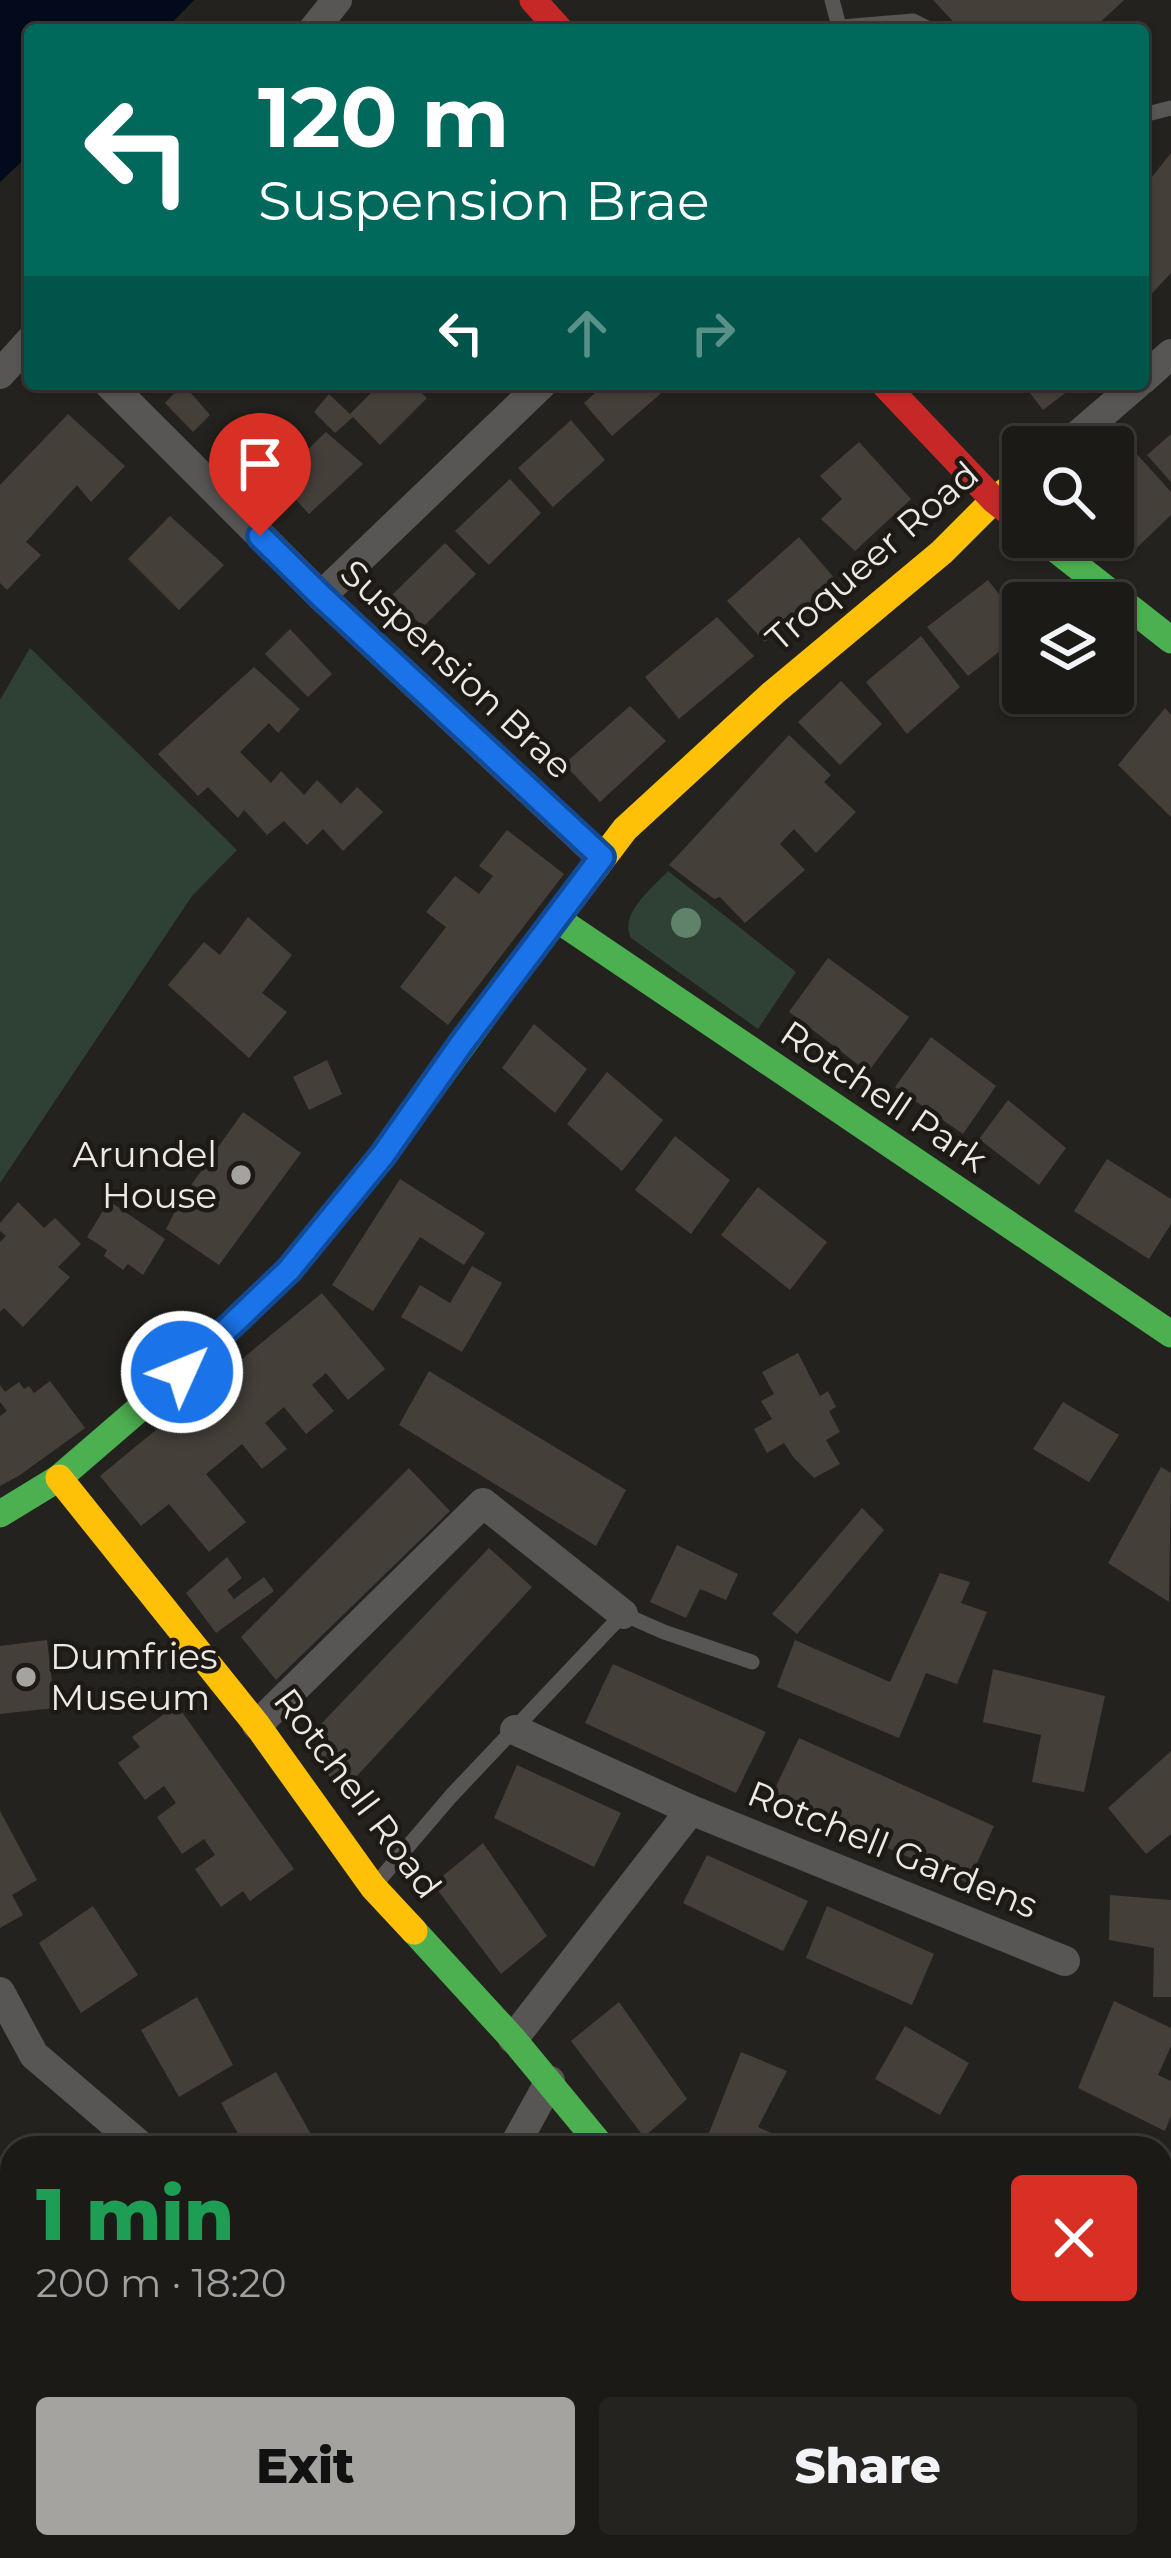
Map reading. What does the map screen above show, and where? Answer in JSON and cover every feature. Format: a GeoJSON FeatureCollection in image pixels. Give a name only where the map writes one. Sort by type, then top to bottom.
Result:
{"type":"FeatureCollection","features":[{"type":"Feature","properties":{"kind":"street"},"geometry":{"type":"LineString","coordinates":[[318,24],[337,0]]}},
{"type":"Feature","properties":{"kind":"street"},"geometry":{"type":"LineString","coordinates":[[533,0],[555,24]]}},
{"type":"Feature","properties":{"kind":"street"},"geometry":{"type":"LineString","coordinates":[[0,374],[24,348]]}},
{"type":"Feature","properties":{"kind":"street","name":"Suspension Brae"},"geometry":{"type":"LineString","coordinates":[[115,390],[321,596],[602,857]]}},
{"type":"Feature","properties":{"kind":"street"},"geometry":{"type":"LineString","coordinates":[[321,596],[536,390]]}},
{"type":"Feature","properties":{"kind":"street"},"geometry":{"type":"LineString","coordinates":[[890,390],[1002,507]]}},
{"type":"Feature","properties":{"kind":"street"},"geometry":{"type":"LineString","coordinates":[[1088,426],[1130,390]]}},
{"type":"Feature","properties":{"kind":"street","name":"Troqueer Road"},"geometry":{"type":"LineString","coordinates":[[0,1514],[59,1478],[182,1372],[289,1270],[383,1155],[625,829],[1002,494]]}},
{"type":"Feature","properties":{"kind":"street"},"geometry":{"type":"LineString","coordinates":[[1067,558],[1171,640]]}},
{"type":"Feature","properties":{"kind":"street","name":"Rotchell Park"},"geometry":{"type":"LineString","coordinates":[[557,919],[1171,1334]]}},
{"type":"Feature","properties":{"kind":"street","name":"Rotchell Road"},"geometry":{"type":"LineString","coordinates":[[59,1478],[257,1725],[373,1887],[513,2039],[594,2136]]}},
{"type":"Feature","properties":{"kind":"street"},"geometry":{"type":"LineString","coordinates":[[257,1725],[483,1503],[623,1614]]}},
{"type":"Feature","properties":{"kind":"street","name":"Rotchell Gardens"},"geometry":{"type":"LineString","coordinates":[[515,1730],[691,1810],[1065,1961]]}},
{"type":"Feature","properties":{"kind":"street","name":"Rotchell Gardens"},"geometry":{"type":"LineString","coordinates":[[513,2039],[691,1810]]}},
{"type":"Feature","properties":{"kind":"street"},"geometry":{"type":"LineString","coordinates":[[0,1992],[34,2055],[129,2136]]}},
{"type":"Feature","properties":{"kind":"street"},"geometry":{"type":"LineString","coordinates":[[520,2136],[550,2081]]}},
{"type":"Feature","properties":{"kind":"lane"},"geometry":{"type":"LineString","coordinates":[[882,24],[919,24]]}},
{"type":"Feature","properties":{"kind":"lane"},"geometry":{"type":"LineString","coordinates":[[373,1887],[451,1796],[623,1614],[752,1662]]}},
{"type":"Feature","properties":{"kind":"green space"},"geometry":{"type":"Polygon","coordinates":[[[30,648],[237,850],[192,896],[0,1183],[0,700],[30,648]]]}},
{"type":"Feature","properties":{"kind":"green space"},"geometry":{"type":"Polygon","coordinates":[[[668,871],[796,972],[758,1029],[631,938],[628,929],[633,911],[668,871]]]}},
{"type":"Feature","properties":{"kind":"water"},"geometry":{"type":"Polygon","coordinates":[[[0,0],[194,0],[171,24],[24,24],[24,160],[0,182],[0,0]]]}},
{"type":"Feature","properties":{"kind":"building"},"geometry":{"type":"Polygon","coordinates":[[[933,0],[1124,0],[1098,24],[955,24],[933,0]]]}},
{"type":"Feature","properties":{"kind":"building"},"geometry":{"type":"Polygon","coordinates":[[[1171,153],[1171,273],[1149,297],[1149,181],[1171,153]]]}},
{"type":"Feature","properties":{"kind":"building"},"geometry":{"type":"Polygon","coordinates":[[[177,390],[188,390],[210,415],[193,432],[165,403],[177,390]]]}},
{"type":"Feature","properties":{"kind":"building"},"geometry":{"type":"Polygon","coordinates":[[[374,390],[419,390],[427,398],[380,445],[353,417],[335,433],[314,412],[329,394],[350,414],[374,390]]]}},
{"type":"Feature","properties":{"kind":"building"},"geometry":{"type":"Polygon","coordinates":[[[598,390],[665,390],[612,436],[584,403],[598,390]]]}},
{"type":"Feature","properties":{"kind":"building"},"geometry":{"type":"Polygon","coordinates":[[[1028,390],[1069,390],[1043,410],[1028,390]]]}},
{"type":"Feature","properties":{"kind":"building"},"geometry":{"type":"Polygon","coordinates":[[[68,414],[125,466],[91,502],[77,485],[26,542],[41,555],[7,590],[0,583],[0,485],[68,414]]]}},
{"type":"Feature","properties":{"kind":"building"},"geometry":{"type":"Polygon","coordinates":[[[248,414],[260,427],[236,451],[224,437],[248,414]]]}},
{"type":"Feature","properties":{"kind":"building"},"geometry":{"type":"Polygon","coordinates":[[[571,420],[605,460],[553,507],[518,468],[571,420]]]}},
{"type":"Feature","properties":{"kind":"building"},"geometry":{"type":"Polygon","coordinates":[[[326,432],[363,464],[309,514],[277,479],[326,432]]]}},
{"type":"Feature","properties":{"kind":"building"},"geometry":{"type":"Polygon","coordinates":[[[1171,434],[1171,482],[1147,455],[1171,434]]]}},
{"type":"Feature","properties":{"kind":"building"},"geometry":{"type":"Polygon","coordinates":[[[859,442],[911,499],[855,551],[821,519],[842,499],[820,476],[859,442]]]}},
{"type":"Feature","properties":{"kind":"building"},"geometry":{"type":"Polygon","coordinates":[[[1134,451],[1171,492],[1171,515],[1134,550],[1134,451]]]}},
{"type":"Feature","properties":{"kind":"building"},"geometry":{"type":"Polygon","coordinates":[[[510,479],[541,513],[489,565],[455,531],[510,479]]]}},
{"type":"Feature","properties":{"kind":"building"},"geometry":{"type":"Polygon","coordinates":[[[170,516],[224,565],[179,610],[128,559],[170,516]]]}},
{"type":"Feature","properties":{"kind":"building"},"geometry":{"type":"Polygon","coordinates":[[[799,537],[836,580],[765,642],[727,601],[799,537]]]}},
{"type":"Feature","properties":{"kind":"building"},"geometry":{"type":"Polygon","coordinates":[[[445,543],[476,574],[423,627],[392,595],[445,543]]]}},
{"type":"Feature","properties":{"kind":"building"},"geometry":{"type":"Polygon","coordinates":[[[988,580],[1002,598],[1002,649],[968,676],[927,627],[988,580]]]}},
{"type":"Feature","properties":{"kind":"building"},"geometry":{"type":"Polygon","coordinates":[[[717,617],[754,656],[679,719],[645,677],[717,617]]]}},
{"type":"Feature","properties":{"kind":"building"},"geometry":{"type":"Polygon","coordinates":[[[290,629],[332,674],[308,697],[265,654],[290,629]]]}},
{"type":"Feature","properties":{"kind":"building"},"geometry":{"type":"Polygon","coordinates":[[[921,636],[960,687],[907,734],[866,682],[921,636]]]}},
{"type":"Feature","properties":{"kind":"building"},"geometry":{"type":"Polygon","coordinates":[[[254,667],[300,709],[278,733],[269,723],[240,752],[271,783],[281,771],[304,795],[317,780],[341,804],[357,787],[383,812],[343,851],[323,829],[307,845],[284,821],[267,835],[244,810],[238,818],[208,787],[198,796],[158,754],[254,667]]]}},
{"type":"Feature","properties":{"kind":"building"},"geometry":{"type":"Polygon","coordinates":[[[841,681],[882,724],[840,765],[798,722],[841,681]]]}},
{"type":"Feature","properties":{"kind":"building"},"geometry":{"type":"Polygon","coordinates":[[[630,706],[666,741],[600,802],[564,764],[630,706]]]}},
{"type":"Feature","properties":{"kind":"building"},"geometry":{"type":"Polygon","coordinates":[[[1165,708],[1171,715],[1171,817],[1118,765],[1165,708]]]}},
{"type":"Feature","properties":{"kind":"building"},"geometry":{"type":"Polygon","coordinates":[[[789,735],[831,775],[824,782],[856,812],[816,853],[794,829],[780,844],[805,870],[745,923],[720,897],[714,899],[669,865],[789,735]]]}},
{"type":"Feature","properties":{"kind":"building"},"geometry":{"type":"Polygon","coordinates":[[[507,830],[564,874],[448,1025],[400,987],[446,927],[426,912],[455,876],[479,894],[493,876],[479,866],[507,830]]]}},
{"type":"Feature","properties":{"kind":"building"},"geometry":{"type":"Polygon","coordinates":[[[248,917],[292,955],[262,993],[287,1012],[249,1058],[168,985],[204,942],[220,955],[248,917]]]}},
{"type":"Feature","properties":{"kind":"building"},"geometry":{"type":"Polygon","coordinates":[[[828,958],[909,1017],[868,1072],[789,1012],[828,958]]]}},
{"type":"Feature","properties":{"kind":"building"},"geometry":{"type":"Polygon","coordinates":[[[534,1024],[587,1069],[555,1113],[502,1068],[534,1024]]]}},
{"type":"Feature","properties":{"kind":"building"},"geometry":{"type":"Polygon","coordinates":[[[931,1037],[996,1086],[963,1134],[895,1087],[931,1037]]]}},
{"type":"Feature","properties":{"kind":"building"},"geometry":{"type":"Polygon","coordinates":[[[327,1060],[342,1094],[309,1110],[293,1077],[327,1060]]]}},
{"type":"Feature","properties":{"kind":"building"},"geometry":{"type":"Polygon","coordinates":[[[607,1072],[663,1120],[622,1171],[567,1124],[607,1072]]]}},
{"type":"Feature","properties":{"kind":"building"},"geometry":{"type":"Polygon","coordinates":[[[1008,1100],[1066,1148],[1039,1185],[979,1139],[1008,1100]]]}},
{"type":"Feature","properties":{"kind":"building","name":"Arundel House"},"geometry":{"type":"Polygon","coordinates":[[[243,1112],[301,1153],[219,1265],[166,1229],[182,1198],[243,1112]]]}},
{"type":"Feature","properties":{"kind":"building"},"geometry":{"type":"Polygon","coordinates":[[[675,1136],[730,1180],[691,1234],[635,1190],[675,1136]]]}},
{"type":"Feature","properties":{"kind":"building"},"geometry":{"type":"Polygon","coordinates":[[[1107,1159],[1171,1199],[1171,1224],[1149,1259],[1074,1211],[1107,1159]]]}},
{"type":"Feature","properties":{"kind":"building"},"geometry":{"type":"Polygon","coordinates":[[[400,1179],[485,1233],[464,1265],[420,1237],[373,1311],[332,1285],[400,1179]]]}},
{"type":"Feature","properties":{"kind":"building"},"geometry":{"type":"Polygon","coordinates":[[[758,1187],[827,1242],[790,1290],[721,1235],[758,1187]]]}},
{"type":"Feature","properties":{"kind":"building"},"geometry":{"type":"Polygon","coordinates":[[[109,1201],[165,1239],[143,1275],[128,1264],[123,1270],[104,1256],[107,1250],[87,1237],[109,1201]]]}},
{"type":"Feature","properties":{"kind":"building"},"geometry":{"type":"Polygon","coordinates":[[[18,1202],[44,1228],[55,1218],[81,1244],[58,1267],[70,1277],[23,1327],[4,1308],[0,1312],[0,1242],[6,1236],[0,1223],[18,1202]]]}},
{"type":"Feature","properties":{"kind":"building"},"geometry":{"type":"Polygon","coordinates":[[[472,1266],[502,1283],[462,1352],[401,1317],[420,1285],[450,1303],[472,1266]]]}},
{"type":"Feature","properties":{"kind":"building"},"geometry":{"type":"Polygon","coordinates":[[[322,1293],[385,1369],[348,1400],[326,1373],[312,1385],[334,1411],[306,1434],[284,1407],[265,1423],[287,1449],[262,1469],[242,1444],[206,1474],[246,1522],[209,1552],[169,1504],[141,1526],[100,1476],[322,1293]]]}},
{"type":"Feature","properties":{"kind":"building"},"geometry":{"type":"Polygon","coordinates":[[[798,1353],[820,1396],[828,1391],[836,1407],[829,1411],[840,1432],[826,1440],[840,1464],[814,1478],[784,1443],[767,1453],[754,1429],[772,1419],[761,1401],[774,1394],[762,1372],[798,1353]]]}},
{"type":"Feature","properties":{"kind":"building"},"geometry":{"type":"Polygon","coordinates":[[[429,1371],[626,1490],[596,1546],[399,1425],[429,1371]]]}},
{"type":"Feature","properties":{"kind":"building"},"geometry":{"type":"Polygon","coordinates":[[[50,1381],[85,1428],[0,1486],[0,1416],[7,1411],[0,1402],[0,1385],[5,1392],[19,1382],[34,1393],[50,1381]]]}},
{"type":"Feature","properties":{"kind":"building"},"geometry":{"type":"Polygon","coordinates":[[[1063,1402],[1119,1435],[1089,1482],[1033,1449],[1063,1402]]]}},
{"type":"Feature","properties":{"kind":"building"},"geometry":{"type":"Polygon","coordinates":[[[1161,1467],[1171,1473],[1169,1602],[1108,1563],[1161,1467]]]}},
{"type":"Feature","properties":{"kind":"building"},"geometry":{"type":"Polygon","coordinates":[[[409,1468],[450,1511],[276,1680],[241,1637],[409,1468]]]}},
{"type":"Feature","properties":{"kind":"building"},"geometry":{"type":"Polygon","coordinates":[[[862,1508],[884,1530],[797,1634],[772,1614],[862,1508]]]}},
{"type":"Feature","properties":{"kind":"building"},"geometry":{"type":"Polygon","coordinates":[[[677,1545],[738,1574],[726,1600],[700,1589],[686,1618],[650,1602],[677,1545]]]}},
{"type":"Feature","properties":{"kind":"building"},"geometry":{"type":"Polygon","coordinates":[[[489,1548],[532,1587],[343,1791],[301,1745],[489,1548]]]}},
{"type":"Feature","properties":{"kind":"building"},"geometry":{"type":"Polygon","coordinates":[[[227,1557],[242,1578],[227,1590],[234,1599],[264,1577],[274,1591],[216,1633],[186,1593],[227,1557]]]}},
{"type":"Feature","properties":{"kind":"building"},"geometry":{"type":"Polygon","coordinates":[[[940,1573],[970,1582],[961,1603],[987,1612],[957,1684],[926,1673],[899,1738],[777,1687],[795,1640],[890,1682],[940,1573]]]}},
{"type":"Feature","properties":{"kind":"building","name":"Dumfries Museum"},"geometry":{"type":"Polygon","coordinates":[[[47,1640],[55,1708],[0,1714],[0,1646],[47,1640]]]}},
{"type":"Feature","properties":{"kind":"building"},"geometry":{"type":"Polygon","coordinates":[[[613,1664],[766,1732],[736,1793],[585,1723],[613,1664]]]}},
{"type":"Feature","properties":{"kind":"building"},"geometry":{"type":"Polygon","coordinates":[[[993,1669],[1105,1696],[1084,1792],[1032,1782],[1041,1735],[983,1722],[993,1669]]]}},
{"type":"Feature","properties":{"kind":"building"},"geometry":{"type":"Polygon","coordinates":[[[177,1705],[294,1869],[250,1901],[243,1891],[221,1907],[195,1869],[215,1855],[204,1839],[182,1854],[157,1817],[176,1803],[172,1797],[164,1786],[145,1800],[118,1763],[140,1747],[132,1737],[177,1705]]]}},
{"type":"Feature","properties":{"kind":"building"},"geometry":{"type":"Polygon","coordinates":[[[799,1738],[994,1826],[968,1883],[771,1797],[799,1738]]]}},
{"type":"Feature","properties":{"kind":"building"},"geometry":{"type":"Polygon","coordinates":[[[1171,1751],[1171,1834],[1146,1854],[1108,1808],[1171,1751]]]}},
{"type":"Feature","properties":{"kind":"building"},"geometry":{"type":"Polygon","coordinates":[[[517,1765],[621,1813],[594,1867],[494,1818],[517,1765]]]}},
{"type":"Feature","properties":{"kind":"building"},"geometry":{"type":"Polygon","coordinates":[[[0,1811],[37,1880],[12,1895],[23,1915],[0,1928],[0,1811]]]}},
{"type":"Feature","properties":{"kind":"building"},"geometry":{"type":"Polygon","coordinates":[[[483,1843],[547,1936],[501,1974],[433,1884],[483,1843]]]}},
{"type":"Feature","properties":{"kind":"building"},"geometry":{"type":"Polygon","coordinates":[[[707,1855],[808,1901],[783,1951],[683,1903],[707,1855]]]}},
{"type":"Feature","properties":{"kind":"building"},"geometry":{"type":"Polygon","coordinates":[[[1110,1895],[1171,1900],[1171,1997],[1153,1997],[1154,1948],[1109,1940],[1110,1895]]]}},
{"type":"Feature","properties":{"kind":"building"},"geometry":{"type":"Polygon","coordinates":[[[93,1906],[138,1975],[81,2013],[39,1943],[93,1906]]]}},
{"type":"Feature","properties":{"kind":"building"},"geometry":{"type":"Polygon","coordinates":[[[827,1906],[934,1954],[912,2005],[806,1958],[827,1906]]]}},
{"type":"Feature","properties":{"kind":"building"},"geometry":{"type":"Polygon","coordinates":[[[197,1997],[233,2065],[179,2097],[141,2030],[197,1997]]]}},
{"type":"Feature","properties":{"kind":"building"},"geometry":{"type":"Polygon","coordinates":[[[1114,2001],[1171,2028],[1171,2046],[1158,2075],[1171,2081],[1171,2116],[1165,2131],[1078,2088],[1114,2001]]]}},
{"type":"Feature","properties":{"kind":"building"},"geometry":{"type":"Polygon","coordinates":[[[619,2002],[687,2099],[643,2136],[571,2041],[619,2002]]]}},
{"type":"Feature","properties":{"kind":"building"},"geometry":{"type":"Polygon","coordinates":[[[905,2026],[969,2063],[940,2115],[875,2079],[905,2026]]]}},
{"type":"Feature","properties":{"kind":"building"},"geometry":{"type":"Polygon","coordinates":[[[741,2052],[787,2071],[758,2127],[778,2136],[708,2136],[741,2052]]]}},
{"type":"Feature","properties":{"kind":"building"},"geometry":{"type":"Polygon","coordinates":[[[276,2072],[312,2136],[239,2136],[221,2103],[276,2072]]]}},
{"type":"Feature","properties":{"kind":"traffic: fast"},"geometry":{"type":"LineString","coordinates":[[1067,558],[1171,640]]}},
{"type":"Feature","properties":{"kind":"traffic: fast"},"geometry":{"type":"LineString","coordinates":[[557,919],[1171,1334]]}},
{"type":"Feature","properties":{"kind":"traffic: fast"},"geometry":{"type":"LineString","coordinates":[[0,1514],[59,1478],[182,1372],[289,1270],[383,1155],[505,987]]}},
{"type":"Feature","properties":{"kind":"traffic: fast"},"geometry":{"type":"LineString","coordinates":[[414,1931],[593,2136]]}},
{"type":"Feature","properties":{"kind":"traffic: slow"},"geometry":{"type":"LineString","coordinates":[[505,987],[625,829],[1002,494]]}},
{"type":"Feature","properties":{"kind":"traffic: slow"},"geometry":{"type":"LineString","coordinates":[[59,1478],[257,1725],[373,1887],[414,1931]]}},
{"type":"Feature","properties":{"kind":"traffic: jam"},"geometry":{"type":"LineString","coordinates":[[533,0],[555,24]]}},
{"type":"Feature","properties":{"kind":"traffic: jam"},"geometry":{"type":"LineString","coordinates":[[890,390],[1002,506]]}},
{"type":"Feature","properties":{"kind":"place","name":"Arundel House"},"geometry":{"type":"Point","coordinates":[241,1175]}},
{"type":"Feature","properties":{"kind":"place","name":"Dumfries Museum"},"geometry":{"type":"Point","coordinates":[26,1677]}},
{"type":"Feature","properties":{"kind":"route"},"geometry":{"type":"LineString","coordinates":[[182,1372],[289,1270],[383,1155],[602,857],[260,536]]}}]}
